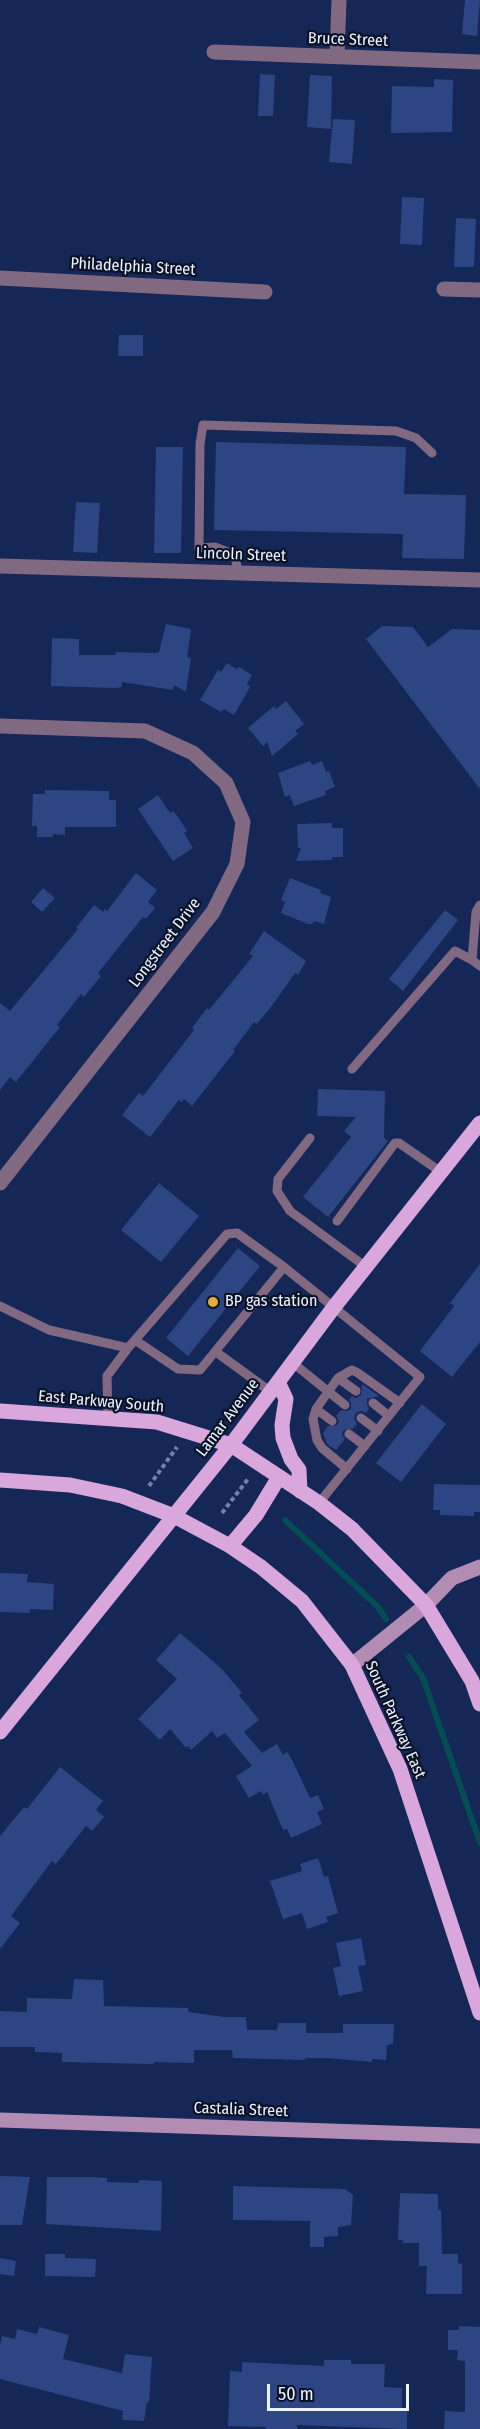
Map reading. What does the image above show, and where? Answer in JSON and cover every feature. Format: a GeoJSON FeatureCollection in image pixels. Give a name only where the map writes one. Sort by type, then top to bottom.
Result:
{"type":"FeatureCollection","features":[{"type":"Feature","properties":{"kind":"main road","name":"Lamar Avenue"},"geometry":{"type":"LineString","coordinates":[[0,1732],[231,1445],[334,1307],[480,1123]]}},
{"type":"Feature","properties":{"kind":"main road"},"geometry":{"type":"LineString","coordinates":[[274,1387],[286,1399],[282,1425],[283,1438],[298,1470],[300,1491]]}},
{"type":"Feature","properties":{"kind":"main road","name":"East Parkway South"},"geometry":{"type":"LineString","coordinates":[[0,1411],[157,1422],[231,1445]]}},
{"type":"Feature","properties":{"kind":"main road"},"geometry":{"type":"LineString","coordinates":[[231,1445],[319,1503],[352,1529],[426,1605],[472,1681],[480,1704]]}},
{"type":"Feature","properties":{"kind":"main road"},"geometry":{"type":"LineString","coordinates":[[231,1546],[256,1515],[279,1477]]}},
{"type":"Feature","properties":{"kind":"main road"},"geometry":{"type":"LineString","coordinates":[[0,1480],[70,1485],[122,1496],[174,1516]]}},
{"type":"Feature","properties":{"kind":"main road","name":"South Parkway East"},"geometry":{"type":"LineString","coordinates":[[174,1516],[231,1546],[302,1601],[352,1665],[400,1769],[480,2013]]}},
{"type":"Feature","properties":{"kind":"street"},"geometry":{"type":"LineString","coordinates":[[337,57],[339,0]]}},
{"type":"Feature","properties":{"kind":"street","name":"Bruce Street"},"geometry":{"type":"LineString","coordinates":[[214,52],[480,62]]}},
{"type":"Feature","properties":{"kind":"street","name":"Philadelphia Street"},"geometry":{"type":"LineString","coordinates":[[0,278],[265,292]]}},
{"type":"Feature","properties":{"kind":"street"},"geometry":{"type":"LineString","coordinates":[[444,290],[480,290]]}},
{"type":"Feature","properties":{"kind":"street","name":"Lincoln Street"},"geometry":{"type":"LineString","coordinates":[[0,566],[480,580]]}},
{"type":"Feature","properties":{"kind":"street","name":"Longstreet Drive"},"geometry":{"type":"LineString","coordinates":[[0,726],[145,731],[193,753],[226,783],[243,822],[237,864],[213,912],[0,1183]]}},
{"type":"Feature","properties":{"kind":"street"},"geometry":{"type":"LineString","coordinates":[[352,1665],[426,1605],[452,1578],[480,1567]]}},
{"type":"Feature","properties":{"kind":"street","name":"Castalia Street"},"geometry":{"type":"LineString","coordinates":[[0,2120],[480,2136]]}},
{"type":"Feature","properties":{"kind":"lane"},"geometry":{"type":"LineString","coordinates":[[238,573],[235,555],[215,547],[200,548],[200,444],[203,425],[396,431],[416,438],[432,453]]}},
{"type":"Feature","properties":{"kind":"lane"},"geometry":{"type":"LineString","coordinates":[[472,960],[476,912],[480,905]]}},
{"type":"Feature","properties":{"kind":"lane"},"geometry":{"type":"LineString","coordinates":[[352,1069],[455,951],[480,966]]}},
{"type":"Feature","properties":{"kind":"lane"},"geometry":{"type":"LineString","coordinates":[[310,1138],[278,1179],[277,1191],[290,1211],[366,1267]]}},
{"type":"Feature","properties":{"kind":"lane"},"geometry":{"type":"LineString","coordinates":[[337,1221],[394,1143],[399,1143],[441,1172]]}},
{"type":"Feature","properties":{"kind":"lane"},"geometry":{"type":"LineString","coordinates":[[108,1418],[107,1376],[227,1234],[237,1233],[284,1267],[420,1377],[319,1503]]}},
{"type":"Feature","properties":{"kind":"lane"},"geometry":{"type":"LineString","coordinates":[[0,1306],[49,1330],[132,1344],[178,1369],[200,1370],[284,1267]]}},
{"type":"Feature","properties":{"kind":"lane"},"geometry":{"type":"LineString","coordinates":[[216,1352],[274,1387]]}},
{"type":"Feature","properties":{"kind":"lane"},"geometry":{"type":"LineString","coordinates":[[292,1363],[345,1405]]}},
{"type":"Feature","properties":{"kind":"lane"},"geometry":{"type":"LineString","coordinates":[[347,1468],[322,1448],[317,1440],[313,1419],[316,1409],[338,1378],[352,1370],[358,1372],[400,1403]]}},
{"type":"Feature","properties":{"kind":"lane"},"geometry":{"type":"LineString","coordinates":[[338,1378],[356,1391]]}},
{"type":"Feature","properties":{"kind":"lane"},"geometry":{"type":"LineString","coordinates":[[373,1403],[389,1416]]}},
{"type":"Feature","properties":{"kind":"lane"},"geometry":{"type":"LineString","coordinates":[[316,1409],[332,1421]]}},
{"type":"Feature","properties":{"kind":"lane"},"geometry":{"type":"LineString","coordinates":[[361,1418],[378,1431]]}},
{"type":"Feature","properties":{"kind":"lane"},"geometry":{"type":"LineString","coordinates":[[349,1434],[365,1446]]}},
{"type":"Feature","properties":{"kind":"path"},"geometry":{"type":"LineString","coordinates":[[149,1486],[177,1447]]}},
{"type":"Feature","properties":{"kind":"path"},"geometry":{"type":"LineString","coordinates":[[222,1513],[248,1479]]}},
{"type":"Feature","properties":{"kind":"building"},"geometry":{"type":"Polygon","coordinates":[[[465,0],[480,0],[477,36],[462,34],[465,0]]]}},
{"type":"Feature","properties":{"kind":"building"},"geometry":{"type":"Polygon","coordinates":[[[260,74],[275,75],[273,116],[258,116],[260,74]]]}},
{"type":"Feature","properties":{"kind":"building"},"geometry":{"type":"Polygon","coordinates":[[[310,75],[332,76],[331,129],[307,127],[310,75]]]}},
{"type":"Feature","properties":{"kind":"building"},"geometry":{"type":"Polygon","coordinates":[[[434,79],[453,80],[452,132],[391,133],[392,86],[434,87],[434,79]]]}},
{"type":"Feature","properties":{"kind":"building"},"geometry":{"type":"Polygon","coordinates":[[[333,119],[355,120],[352,164],[329,162],[333,119]]]}},
{"type":"Feature","properties":{"kind":"building"},"geometry":{"type":"Polygon","coordinates":[[[402,197],[424,198],[422,245],[400,244],[402,197]]]}},
{"type":"Feature","properties":{"kind":"building"},"geometry":{"type":"Polygon","coordinates":[[[456,218],[476,219],[474,267],[454,267],[456,218]]]}},
{"type":"Feature","properties":{"kind":"building"},"geometry":{"type":"Polygon","coordinates":[[[119,335],[143,335],[143,356],[118,356],[119,335]]]}},
{"type":"Feature","properties":{"kind":"building"},"geometry":{"type":"Polygon","coordinates":[[[216,442],[406,447],[404,494],[466,495],[464,559],[402,558],[403,534],[214,530],[216,442]]]}},
{"type":"Feature","properties":{"kind":"building"},"geometry":{"type":"Polygon","coordinates":[[[156,447],[183,447],[181,553],[154,553],[156,447]]]}},
{"type":"Feature","properties":{"kind":"building"},"geometry":{"type":"Polygon","coordinates":[[[76,502],[100,503],[97,553],[73,552],[76,502]]]}},
{"type":"Feature","properties":{"kind":"building"},"geometry":{"type":"Polygon","coordinates":[[[166,624],[191,629],[187,657],[191,658],[186,692],[174,685],[173,690],[122,682],[122,687],[116,688],[51,686],[52,638],[79,639],[79,655],[115,655],[116,652],[155,653],[159,652],[166,624]]]}},
{"type":"Feature","properties":{"kind":"building"},"geometry":{"type":"Polygon","coordinates":[[[382,626],[413,627],[428,647],[452,629],[480,630],[480,789],[366,639],[382,626]]]}},
{"type":"Feature","properties":{"kind":"building"},"geometry":{"type":"Polygon","coordinates":[[[227,663],[252,675],[247,684],[250,686],[249,689],[234,715],[224,709],[221,712],[200,700],[218,670],[221,672],[227,663]]]}},
{"type":"Feature","properties":{"kind":"building"},"geometry":{"type":"Polygon","coordinates":[[[286,701],[304,724],[295,731],[298,734],[272,756],[267,742],[263,746],[248,728],[274,706],[276,709],[286,701]]]}},
{"type":"Feature","properties":{"kind":"building"},"geometry":{"type":"Polygon","coordinates":[[[310,761],[312,765],[322,761],[335,787],[325,791],[326,795],[294,806],[290,795],[285,797],[278,773],[310,761]]]}},
{"type":"Feature","properties":{"kind":"building"},"geometry":{"type":"Polygon","coordinates":[[[45,790],[109,791],[109,800],[116,800],[116,827],[65,827],[65,835],[53,834],[53,837],[37,837],[37,826],[32,826],[33,794],[45,794],[45,790]]]}},
{"type":"Feature","properties":{"kind":"building"},"geometry":{"type":"Polygon","coordinates":[[[158,795],[170,813],[173,811],[178,817],[187,831],[184,833],[193,848],[173,861],[138,809],[158,795]]]}},
{"type":"Feature","properties":{"kind":"building"},"geometry":{"type":"Polygon","coordinates":[[[332,823],[332,828],[343,828],[343,857],[332,857],[332,860],[296,861],[301,848],[298,848],[297,824],[332,823]]]}},
{"type":"Feature","properties":{"kind":"building"},"geometry":{"type":"Polygon","coordinates":[[[136,873],[157,890],[148,902],[155,908],[146,919],[143,917],[98,973],[101,976],[84,997],[81,994],[57,1025],[60,1027],[16,1082],[10,1077],[0,1090],[0,1003],[10,1011],[78,929],[76,928],[94,905],[103,912],[105,909],[107,911],[136,873]]]}},
{"type":"Feature","properties":{"kind":"building"},"geometry":{"type":"Polygon","coordinates":[[[290,878],[321,890],[320,893],[331,897],[324,924],[314,921],[308,924],[281,913],[285,902],[281,900],[290,878]]]}},
{"type":"Feature","properties":{"kind":"building"},"geometry":{"type":"Polygon","coordinates":[[[43,888],[55,898],[42,912],[31,902],[43,888]]]}},
{"type":"Feature","properties":{"kind":"building"},"geometry":{"type":"Polygon","coordinates":[[[445,910],[458,920],[403,991],[389,979],[445,910]]]}},
{"type":"Feature","properties":{"kind":"building"},"geometry":{"type":"Polygon","coordinates":[[[264,931],[306,961],[298,975],[295,973],[257,1024],[254,1022],[233,1050],[235,1051],[192,1106],[184,1099],[182,1102],[179,1100],[150,1137],[122,1115],[139,1093],[143,1096],[194,1030],[192,1028],[207,1008],[209,1010],[253,956],[249,954],[264,931]]]}},
{"type":"Feature","properties":{"kind":"building"},"geometry":{"type":"Polygon","coordinates":[[[318,1089],[385,1091],[384,1138],[388,1141],[328,1217],[303,1197],[351,1137],[344,1131],[356,1117],[317,1116],[318,1089]]]}},
{"type":"Feature","properties":{"kind":"building"},"geometry":{"type":"Polygon","coordinates":[[[159,1183],[199,1216],[161,1262],[121,1230],[159,1183]]]}},
{"type":"Feature","properties":{"kind":"building","name":"BP gas station"},"geometry":{"type":"Polygon","coordinates":[[[238,1248],[260,1266],[188,1356],[166,1338],[238,1248]]]}},
{"type":"Feature","properties":{"kind":"building"},"geometry":{"type":"Polygon","coordinates":[[[480,1264],[480,1342],[452,1377],[420,1351],[454,1306],[450,1303],[480,1264]]]}},
{"type":"Feature","properties":{"kind":"building"},"geometry":{"type":"Polygon","coordinates":[[[362,1384],[379,1396],[367,1399],[369,1409],[366,1413],[361,1411],[356,1413],[354,1418],[357,1424],[353,1429],[344,1430],[342,1434],[345,1439],[336,1450],[327,1444],[323,1433],[328,1426],[337,1425],[339,1421],[336,1416],[341,1410],[351,1409],[349,1400],[352,1396],[356,1398],[361,1395],[362,1384]]]}},
{"type":"Feature","properties":{"kind":"building"},"geometry":{"type":"Polygon","coordinates":[[[422,1404],[446,1424],[401,1482],[376,1463],[422,1404]]]}},
{"type":"Feature","properties":{"kind":"building"},"geometry":{"type":"Polygon","coordinates":[[[434,1484],[480,1485],[480,1512],[474,1512],[474,1516],[440,1515],[440,1510],[433,1510],[434,1484]]]}},
{"type":"Feature","properties":{"kind":"building"},"geometry":{"type":"Polygon","coordinates":[[[0,1573],[28,1574],[27,1582],[54,1584],[53,1610],[30,1609],[30,1613],[0,1612],[0,1573]]]}},
{"type":"Feature","properties":{"kind":"building"},"geometry":{"type":"Polygon","coordinates":[[[180,1633],[222,1669],[242,1693],[239,1695],[259,1720],[244,1732],[262,1753],[277,1744],[283,1755],[287,1752],[310,1798],[318,1795],[324,1809],[317,1812],[322,1824],[291,1838],[287,1829],[283,1830],[267,1792],[263,1795],[261,1791],[249,1798],[236,1776],[252,1766],[225,1733],[217,1738],[212,1731],[191,1750],[188,1746],[186,1748],[170,1729],[160,1740],[138,1719],[177,1679],[156,1660],[180,1633]]]}},
{"type":"Feature","properties":{"kind":"building"},"geometry":{"type":"Polygon","coordinates":[[[60,1767],[103,1801],[96,1810],[104,1817],[92,1831],[86,1826],[56,1864],[52,1861],[11,1916],[20,1923],[0,1949],[0,1836],[24,1807],[27,1809],[60,1767]]]}},
{"type":"Feature","properties":{"kind":"building"},"geometry":{"type":"Polygon","coordinates":[[[318,1858],[324,1877],[328,1876],[338,1913],[326,1917],[328,1922],[307,1929],[302,1913],[283,1919],[270,1881],[302,1871],[300,1864],[318,1858]]]}},
{"type":"Feature","properties":{"kind":"building"},"geometry":{"type":"Polygon","coordinates":[[[361,1938],[366,1965],[358,1966],[363,1991],[339,1996],[333,1968],[341,1966],[336,1943],[361,1938]]]}},
{"type":"Feature","properties":{"kind":"building"},"geometry":{"type":"Polygon","coordinates":[[[74,1979],[103,1980],[104,2006],[188,2008],[188,2012],[224,2017],[246,2017],[247,2030],[277,2030],[278,2023],[306,2023],[306,2033],[343,2033],[343,2024],[394,2024],[393,2044],[387,2045],[386,2060],[372,2059],[372,2062],[328,2058],[305,2058],[305,2060],[233,2058],[232,2050],[194,2050],[194,2063],[154,2062],[154,2064],[62,2062],[62,2053],[35,2052],[35,2047],[0,2047],[0,2011],[27,2012],[27,1998],[72,1999],[74,1979]]]}},
{"type":"Feature","properties":{"kind":"building"},"geometry":{"type":"Polygon","coordinates":[[[0,2176],[30,2177],[22,2225],[0,2225],[0,2176]]]}},
{"type":"Feature","properties":{"kind":"building"},"geometry":{"type":"Polygon","coordinates":[[[47,2177],[107,2178],[107,2182],[162,2181],[161,2231],[46,2224],[47,2177]]]}},
{"type":"Feature","properties":{"kind":"building"},"geometry":{"type":"Polygon","coordinates":[[[233,2186],[345,2189],[353,2195],[351,2225],[338,2227],[338,2236],[324,2237],[324,2247],[310,2247],[310,2221],[233,2220],[233,2186]]]}},
{"type":"Feature","properties":{"kind":"building"},"geometry":{"type":"Polygon","coordinates":[[[400,2193],[438,2194],[438,2210],[441,2210],[442,2254],[458,2254],[458,2263],[462,2264],[462,2294],[426,2294],[427,2266],[419,2266],[419,2243],[403,2243],[403,2240],[398,2240],[400,2193]]]}},
{"type":"Feature","properties":{"kind":"building"},"geometry":{"type":"Polygon","coordinates":[[[45,2254],[65,2254],[65,2258],[96,2259],[95,2277],[45,2276],[45,2254]]]}},
{"type":"Feature","properties":{"kind":"building"},"geometry":{"type":"Polygon","coordinates":[[[0,2258],[16,2261],[14,2276],[0,2274],[0,2258]]]}},
{"type":"Feature","properties":{"kind":"building"},"geometry":{"type":"Polygon","coordinates":[[[459,2326],[480,2327],[480,2429],[444,2429],[445,2411],[465,2412],[465,2361],[457,2360],[458,2350],[448,2350],[448,2330],[459,2330],[459,2326]]]}},
{"type":"Feature","properties":{"kind":"building"},"geometry":{"type":"Polygon","coordinates":[[[39,2327],[69,2335],[63,2359],[122,2373],[125,2354],[152,2357],[149,2402],[147,2402],[144,2421],[122,2420],[123,2411],[0,2379],[2,2336],[15,2339],[17,2329],[37,2334],[39,2327]]]}},
{"type":"Feature","properties":{"kind":"building"},"geometry":{"type":"Polygon","coordinates":[[[324,2360],[351,2360],[351,2364],[385,2364],[384,2387],[402,2388],[402,2409],[407,2409],[407,2429],[297,2425],[297,2429],[266,2429],[266,2427],[228,2426],[230,2371],[242,2372],[242,2362],[324,2366],[324,2360]]]}},
{"type":"Feature","properties":{"kind":"waterway"},"geometry":{"type":"LineString","coordinates":[[285,1520],[378,1607],[386,1619]]}},
{"type":"Feature","properties":{"kind":"waterway"},"geometry":{"type":"LineString","coordinates":[[409,1657],[423,1678],[480,1843]]}},
{"type":"Feature","properties":{"kind":"place","name":"BP gas station"},"geometry":{"type":"Point","coordinates":[213,1302]}}]}
